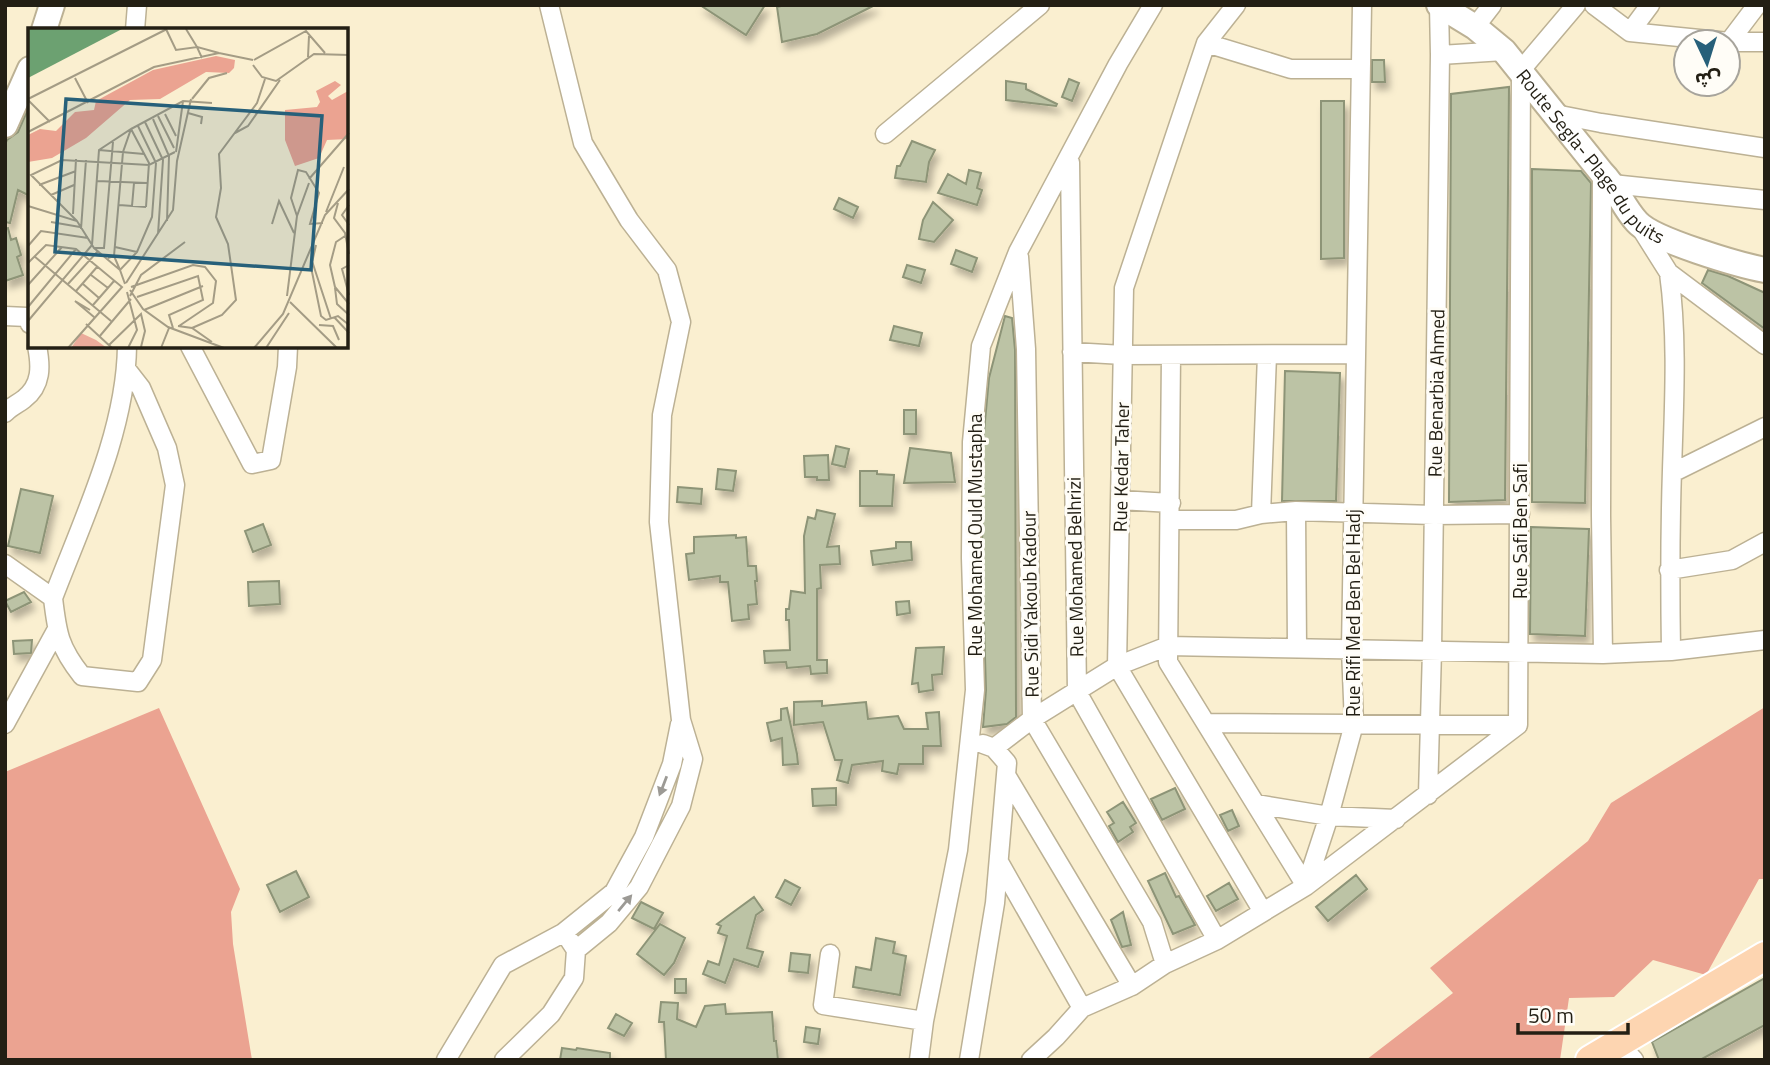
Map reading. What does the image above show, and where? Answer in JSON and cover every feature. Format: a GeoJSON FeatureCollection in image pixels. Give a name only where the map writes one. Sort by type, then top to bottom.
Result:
{"type":"FeatureCollection","features":[{"type":"Feature","properties":{"kind":"main road"},"geometry":{"type":"LineString","coordinates":[[1590,1060],[1625,1051],[1765,957]]}},
{"type":"Feature","properties":{"kind":"street"},"geometry":{"type":"LineString","coordinates":[[45,28],[52,5]]}},
{"type":"Feature","properties":{"kind":"street"},"geometry":{"type":"LineString","coordinates":[[135,28],[137,5]]}},
{"type":"Feature","properties":{"kind":"street"},"geometry":{"type":"LineString","coordinates":[[549,5],[583,143],[629,220],[667,270],[681,322],[662,415],[659,522],[681,720],[693,760],[681,806],[639,887],[609,923],[576,950]]}},
{"type":"Feature","properties":{"kind":"street"},"geometry":{"type":"LineString","coordinates":[[885,134],[1040,5]]}},
{"type":"Feature","properties":{"kind":"street","name":"Rue Mohamed Ould Mustapha"},"geometry":{"type":"LineString","coordinates":[[919,1060],[924,1021],[958,850],[975,690],[971,558],[972,442],[981,346],[1018,252],[1118,64],[1153,5]]}},
{"type":"Feature","properties":{"kind":"street","name":"Rue Kedar Taher"},"geometry":{"type":"LineString","coordinates":[[1117,666],[1124,288],[1206,43],[1236,5]]}},
{"type":"Feature","properties":{"kind":"street","name":"Rue Rifi Med Ben Bel Hadj"},"geometry":{"type":"LineString","coordinates":[[1306,886],[1329,816],[1354,724],[1351,649],[1362,5]]}},
{"type":"Feature","properties":{"kind":"street","name":"Route Segla- Plage du puits"},"geometry":{"type":"LineString","coordinates":[[1439,5],[1475,27],[1504,51],[1607,178],[1638,224],[1679,245],[1765,270]]}},
{"type":"Feature","properties":{"kind":"street","name":"Rue Benarbia Ahmed"},"geometry":{"type":"LineString","coordinates":[[1427,795],[1432,650],[1439,5]]}},
{"type":"Feature","properties":{"kind":"street"},"geometry":{"type":"LineString","coordinates":[[1475,27],[1492,5]]}},
{"type":"Feature","properties":{"kind":"street"},"geometry":{"type":"LineString","coordinates":[[1521,70],[1576,5]]}},
{"type":"Feature","properties":{"kind":"street"},"geometry":{"type":"LineString","coordinates":[[1594,5],[1630,32],[1672,36]]}},
{"type":"Feature","properties":{"kind":"street"},"geometry":{"type":"LineString","coordinates":[[1630,32],[1650,5]]}},
{"type":"Feature","properties":{"kind":"street"},"geometry":{"type":"LineString","coordinates":[[1739,28],[1757,5]]}},
{"type":"Feature","properties":{"kind":"street"},"geometry":{"type":"LineString","coordinates":[[1742,41],[1765,42]]}},
{"type":"Feature","properties":{"kind":"street"},"geometry":{"type":"LineString","coordinates":[[1206,43],[1291,69],[1361,69]]}},
{"type":"Feature","properties":{"kind":"street"},"geometry":{"type":"LineString","coordinates":[[1440,55],[1504,51]]}},
{"type":"Feature","properties":{"kind":"street","name":"Rue Safi Ben Safi"},"geometry":{"type":"LineString","coordinates":[[1518,725],[1521,70]]}},
{"type":"Feature","properties":{"kind":"street"},"geometry":{"type":"LineString","coordinates":[[5,125],[28,73]]}},
{"type":"Feature","properties":{"kind":"street"},"geometry":{"type":"LineString","coordinates":[[1555,114],[1765,148]]}},
{"type":"Feature","properties":{"kind":"street","name":"Rue Mohamed Belhrizi"},"geometry":{"type":"LineString","coordinates":[[1070,157],[1077,692],[1217,940]]}},
{"type":"Feature","properties":{"kind":"street"},"geometry":{"type":"LineString","coordinates":[[1603,654],[1601,516],[1607,178],[1765,200]]}},
{"type":"Feature","properties":{"kind":"street"},"geometry":{"type":"LineString","coordinates":[[1638,224],[1669,273],[1765,345]]}},
{"type":"Feature","properties":{"kind":"street","name":"Rue Sidi Yakoub Kadour"},"geometry":{"type":"LineString","coordinates":[[1018,252],[1027,349],[1032,719],[1153,922],[1165,964]]}},
{"type":"Feature","properties":{"kind":"street"},"geometry":{"type":"LineString","coordinates":[[1669,273],[1673,305],[1669,570],[1671,652]]}},
{"type":"Feature","properties":{"kind":"street"},"geometry":{"type":"LineString","coordinates":[[5,316],[27,317],[28,319]]}},
{"type":"Feature","properties":{"kind":"street"},"geometry":{"type":"LineString","coordinates":[[5,412],[26,398],[37,385],[41,367],[37,348]]}},
{"type":"Feature","properties":{"kind":"street"},"geometry":{"type":"LineString","coordinates":[[127,348],[127,370],[116,429],[53,598],[57,629],[67,657],[82,676],[138,682],[152,660],[175,485],[167,448],[141,388],[127,370]]}},
{"type":"Feature","properties":{"kind":"street"},"geometry":{"type":"LineString","coordinates":[[191,348],[252,464],[271,460],[288,348]]}},
{"type":"Feature","properties":{"kind":"street"},"geometry":{"type":"LineString","coordinates":[[1072,352],[1123,355],[1356,355]]}},
{"type":"Feature","properties":{"kind":"street"},"geometry":{"type":"LineString","coordinates":[[1171,355],[1168,662],[1306,886]]}},
{"type":"Feature","properties":{"kind":"street"},"geometry":{"type":"LineString","coordinates":[[1261,514],[1267,355]]}},
{"type":"Feature","properties":{"kind":"street"},"geometry":{"type":"LineString","coordinates":[[1672,473],[1765,427]]}},
{"type":"Feature","properties":{"kind":"street"},"geometry":{"type":"LineString","coordinates":[[1120,500],[1171,512],[1236,520],[1261,514],[1296,511],[1520,514]]}},
{"type":"Feature","properties":{"kind":"street"},"geometry":{"type":"LineString","coordinates":[[1296,511],[1297,648]]}},
{"type":"Feature","properties":{"kind":"street"},"geometry":{"type":"LineString","coordinates":[[1669,570],[1732,560],[1765,542]]}},
{"type":"Feature","properties":{"kind":"street"},"geometry":{"type":"LineString","coordinates":[[5,565],[53,598]]}},
{"type":"Feature","properties":{"kind":"street"},"geometry":{"type":"LineString","coordinates":[[5,724],[57,629]]}},
{"type":"Feature","properties":{"kind":"street"},"geometry":{"type":"LineString","coordinates":[[994,748],[1032,719],[1117,666],[1168,646],[1603,654],[1671,652],[1765,640]]}},
{"type":"Feature","properties":{"kind":"street"},"geometry":{"type":"LineString","coordinates":[[1117,666],[1263,912]]}},
{"type":"Feature","properties":{"kind":"street"},"geometry":{"type":"LineString","coordinates":[[446,1060],[503,965],[563,933],[614,892],[643,837],[672,764],[681,720]]}},
{"type":"Feature","properties":{"kind":"street"},"geometry":{"type":"LineString","coordinates":[[1206,723],[1518,725]]}},
{"type":"Feature","properties":{"kind":"street"},"geometry":{"type":"LineString","coordinates":[[1031,1060],[1082,1008],[1132,986],[1165,964],[1217,940],[1306,886],[1518,725]]}},
{"type":"Feature","properties":{"kind":"street"},"geometry":{"type":"LineString","coordinates":[[969,1060],[995,903],[1007,763],[994,748],[970,740]]}},
{"type":"Feature","properties":{"kind":"street"},"geometry":{"type":"LineString","coordinates":[[1006,775],[1132,986]]}},
{"type":"Feature","properties":{"kind":"street"},"geometry":{"type":"LineString","coordinates":[[1256,804],[1329,816],[1396,819]]}},
{"type":"Feature","properties":{"kind":"street"},"geometry":{"type":"LineString","coordinates":[[999,862],[1082,1008]]}},
{"type":"Feature","properties":{"kind":"street"},"geometry":{"type":"LineString","coordinates":[[504,1060],[551,1014],[574,978],[576,950],[563,933]]}},
{"type":"Feature","properties":{"kind":"street"},"geometry":{"type":"LineString","coordinates":[[830,954],[823,1005],[924,1021]]}},
{"type":"Feature","properties":{"kind":"shaded area"},"geometry":{"type":"Polygon","coordinates":[[[1765,707],[1765,879],[1759,879],[1706,975],[1653,960],[1614,997],[1569,998],[1560,1060],[1366,1060],[1453,993],[1430,968],[1588,841],[1611,803],[1765,707]]]}},
{"type":"Feature","properties":{"kind":"shaded area"},"geometry":{"type":"Polygon","coordinates":[[[159,708],[240,889],[231,912],[233,944],[252,1060],[5,1060],[5,772],[159,708]]]}},
{"type":"Feature","properties":{"kind":"building"},"geometry":{"type":"Polygon","coordinates":[[[700,5],[765,5],[746,35],[700,5]]]}},
{"type":"Feature","properties":{"kind":"building"},"geometry":{"type":"Polygon","coordinates":[[[875,5],[817,34],[782,42],[777,7],[875,5]]]}},
{"type":"Feature","properties":{"kind":"building"},"geometry":{"type":"Polygon","coordinates":[[[1372,60],[1384,60],[1385,82],[1372,82],[1372,60]]]}},
{"type":"Feature","properties":{"kind":"building"},"geometry":{"type":"Polygon","coordinates":[[[1069,79],[1079,83],[1072,101],[1062,97],[1069,79]]]}},
{"type":"Feature","properties":{"kind":"building"},"geometry":{"type":"Polygon","coordinates":[[[1006,81],[1026,84],[1026,89],[1057,104],[1006,100],[1006,81]]]}},
{"type":"Feature","properties":{"kind":"building"},"geometry":{"type":"Polygon","coordinates":[[[1509,87],[1505,500],[1449,502],[1451,94],[1509,87]]]}},
{"type":"Feature","properties":{"kind":"building"},"geometry":{"type":"Polygon","coordinates":[[[1321,101],[1344,101],[1344,258],[1321,259],[1321,101]]]}},
{"type":"Feature","properties":{"kind":"building"},"geometry":{"type":"Polygon","coordinates":[[[28,109],[28,195],[18,190],[10,223],[5,222],[5,144],[18,132],[28,109]]]}},
{"type":"Feature","properties":{"kind":"building"},"geometry":{"type":"Polygon","coordinates":[[[912,141],[935,150],[929,162],[926,182],[895,178],[897,166],[900,166],[912,141]]]}},
{"type":"Feature","properties":{"kind":"building"},"geometry":{"type":"Polygon","coordinates":[[[1532,169],[1581,171],[1591,183],[1585,503],[1532,502],[1532,169]]]}},
{"type":"Feature","properties":{"kind":"building"},"geometry":{"type":"Polygon","coordinates":[[[969,170],[981,173],[977,188],[982,190],[977,205],[938,193],[948,174],[966,184],[969,170]]]}},
{"type":"Feature","properties":{"kind":"building"},"geometry":{"type":"Polygon","coordinates":[[[839,198],[858,207],[853,218],[834,209],[839,198]]]}},
{"type":"Feature","properties":{"kind":"building"},"geometry":{"type":"Polygon","coordinates":[[[933,202],[953,220],[934,242],[919,239],[923,220],[933,202]]]}},
{"type":"Feature","properties":{"kind":"building"},"geometry":{"type":"Polygon","coordinates":[[[8,228],[11,240],[16,238],[21,255],[17,257],[23,275],[5,281],[5,229],[8,228]]]}},
{"type":"Feature","properties":{"kind":"building"},"geometry":{"type":"Polygon","coordinates":[[[956,250],[977,258],[972,272],[951,264],[956,250]]]}},
{"type":"Feature","properties":{"kind":"building"},"geometry":{"type":"Polygon","coordinates":[[[907,265],[925,270],[921,283],[903,277],[907,265]]]}},
{"type":"Feature","properties":{"kind":"building"},"geometry":{"type":"Polygon","coordinates":[[[1708,270],[1765,293],[1765,329],[1702,283],[1708,270]]]}},
{"type":"Feature","properties":{"kind":"building"},"geometry":{"type":"Polygon","coordinates":[[[1005,316],[1012,318],[1015,350],[1016,717],[1007,724],[983,727],[986,690],[982,558],[983,443],[989,378],[1005,316]]]}},
{"type":"Feature","properties":{"kind":"building"},"geometry":{"type":"Polygon","coordinates":[[[894,326],[922,333],[919,346],[890,340],[894,326]]]}},
{"type":"Feature","properties":{"kind":"building"},"geometry":{"type":"Polygon","coordinates":[[[1285,371],[1340,373],[1336,501],[1282,501],[1285,371]]]}},
{"type":"Feature","properties":{"kind":"building"},"geometry":{"type":"Polygon","coordinates":[[[904,410],[916,410],[916,434],[904,434],[904,410]]]}},
{"type":"Feature","properties":{"kind":"building"},"geometry":{"type":"Polygon","coordinates":[[[836,446],[849,449],[845,467],[832,464],[836,446]]]}},
{"type":"Feature","properties":{"kind":"building"},"geometry":{"type":"Polygon","coordinates":[[[910,448],[951,453],[955,482],[904,483],[910,448]]]}},
{"type":"Feature","properties":{"kind":"building"},"geometry":{"type":"Polygon","coordinates":[[[828,455],[829,480],[805,477],[804,456],[828,455]]]}},
{"type":"Feature","properties":{"kind":"building"},"geometry":{"type":"Polygon","coordinates":[[[718,469],[736,471],[733,491],[716,489],[718,469]]]}},
{"type":"Feature","properties":{"kind":"building"},"geometry":{"type":"Polygon","coordinates":[[[860,471],[894,475],[892,506],[860,506],[860,471]]]}},
{"type":"Feature","properties":{"kind":"building"},"geometry":{"type":"Polygon","coordinates":[[[678,487],[702,489],[701,504],[677,502],[678,487]]]}},
{"type":"Feature","properties":{"kind":"building"},"geometry":{"type":"Polygon","coordinates":[[[21,489],[53,496],[40,553],[8,546],[21,489]]]}},
{"type":"Feature","properties":{"kind":"building"},"geometry":{"type":"Polygon","coordinates":[[[817,510],[835,514],[827,547],[839,546],[840,564],[820,565],[821,588],[817,589],[817,660],[827,660],[827,673],[811,674],[810,666],[787,668],[786,662],[765,663],[764,651],[790,650],[786,609],[789,609],[791,591],[805,593],[804,536],[808,517],[815,519],[817,510]]]}},
{"type":"Feature","properties":{"kind":"building"},"geometry":{"type":"Polygon","coordinates":[[[263,524],[271,545],[253,552],[245,531],[263,524]]]}},
{"type":"Feature","properties":{"kind":"building"},"geometry":{"type":"Polygon","coordinates":[[[1531,527],[1589,529],[1585,636],[1530,634],[1531,527]]]}},
{"type":"Feature","properties":{"kind":"building"},"geometry":{"type":"Polygon","coordinates":[[[736,535],[736,538],[746,537],[748,566],[756,566],[757,604],[748,605],[749,619],[732,621],[728,582],[720,582],[720,576],[689,580],[686,554],[694,553],[694,537],[736,535]]]}},
{"type":"Feature","properties":{"kind":"building"},"geometry":{"type":"Polygon","coordinates":[[[896,542],[911,542],[912,560],[873,565],[871,551],[896,548],[896,542]]]}},
{"type":"Feature","properties":{"kind":"building"},"geometry":{"type":"Polygon","coordinates":[[[279,581],[280,604],[249,606],[248,582],[279,581]]]}},
{"type":"Feature","properties":{"kind":"building"},"geometry":{"type":"Polygon","coordinates":[[[24,592],[31,602],[11,612],[5,601],[24,592]]]}},
{"type":"Feature","properties":{"kind":"building"},"geometry":{"type":"Polygon","coordinates":[[[909,601],[910,613],[897,615],[896,602],[909,601]]]}},
{"type":"Feature","properties":{"kind":"building"},"geometry":{"type":"Polygon","coordinates":[[[32,640],[31,653],[14,654],[13,641],[32,640]]]}},
{"type":"Feature","properties":{"kind":"building"},"geometry":{"type":"Polygon","coordinates":[[[944,647],[942,674],[932,675],[933,690],[919,692],[918,683],[912,684],[916,648],[944,647]]]}},
{"type":"Feature","properties":{"kind":"building"},"geometry":{"type":"Polygon","coordinates":[[[822,701],[822,706],[866,702],[868,719],[898,716],[904,729],[928,729],[926,713],[939,712],[941,746],[923,746],[923,764],[899,764],[897,774],[882,771],[883,761],[852,765],[848,783],[837,780],[842,760],[835,760],[823,722],[794,725],[794,702],[822,701]]]}},
{"type":"Feature","properties":{"kind":"building"},"geometry":{"type":"Polygon","coordinates":[[[787,708],[798,764],[783,765],[782,738],[771,741],[767,723],[781,720],[781,709],[787,708]]]}},
{"type":"Feature","properties":{"kind":"building"},"geometry":{"type":"Polygon","coordinates":[[[836,788],[836,805],[813,806],[812,789],[836,788]]]}},
{"type":"Feature","properties":{"kind":"building"},"geometry":{"type":"Polygon","coordinates":[[[1175,788],[1185,809],[1162,820],[1151,799],[1175,788]]]}},
{"type":"Feature","properties":{"kind":"building"},"geometry":{"type":"Polygon","coordinates":[[[1123,802],[1136,823],[1130,827],[1133,832],[1118,842],[1109,826],[1114,823],[1107,812],[1123,802]]]}},
{"type":"Feature","properties":{"kind":"building"},"geometry":{"type":"Polygon","coordinates":[[[1232,810],[1239,826],[1228,831],[1220,815],[1232,810]]]}},
{"type":"Feature","properties":{"kind":"building"},"geometry":{"type":"Polygon","coordinates":[[[296,871],[309,897],[280,912],[267,885],[296,871]]]}},
{"type":"Feature","properties":{"kind":"building"},"geometry":{"type":"Polygon","coordinates":[[[1165,873],[1176,897],[1179,896],[1195,925],[1173,934],[1148,881],[1165,873]]]}},
{"type":"Feature","properties":{"kind":"building"},"geometry":{"type":"Polygon","coordinates":[[[1356,875],[1367,889],[1328,921],[1316,907],[1356,875]]]}},
{"type":"Feature","properties":{"kind":"building"},"geometry":{"type":"Polygon","coordinates":[[[785,880],[800,888],[791,905],[776,897],[785,880]]]}},
{"type":"Feature","properties":{"kind":"building"},"geometry":{"type":"Polygon","coordinates":[[[1229,883],[1238,899],[1216,911],[1207,896],[1229,883]]]}},
{"type":"Feature","properties":{"kind":"building"},"geometry":{"type":"Polygon","coordinates":[[[754,897],[763,910],[756,915],[747,948],[763,952],[758,967],[734,959],[725,983],[703,974],[708,961],[719,965],[727,936],[718,933],[721,926],[717,924],[754,897]]]}},
{"type":"Feature","properties":{"kind":"building"},"geometry":{"type":"Polygon","coordinates":[[[641,902],[663,913],[654,929],[632,918],[641,902]]]}},
{"type":"Feature","properties":{"kind":"building"},"geometry":{"type":"Polygon","coordinates":[[[1123,912],[1131,945],[1122,947],[1111,920],[1123,912]]]}},
{"type":"Feature","properties":{"kind":"building"},"geometry":{"type":"Polygon","coordinates":[[[660,924],[685,938],[674,963],[664,975],[637,954],[660,924]]]}},
{"type":"Feature","properties":{"kind":"building"},"geometry":{"type":"Polygon","coordinates":[[[876,938],[895,942],[893,953],[906,956],[900,995],[853,987],[856,967],[871,970],[876,938]]]}},
{"type":"Feature","properties":{"kind":"building"},"geometry":{"type":"Polygon","coordinates":[[[791,953],[810,955],[808,973],[789,971],[791,953]]]}},
{"type":"Feature","properties":{"kind":"building"},"geometry":{"type":"Polygon","coordinates":[[[1765,978],[1765,1025],[1700,1060],[1659,1060],[1652,1042],[1765,978]]]}},
{"type":"Feature","properties":{"kind":"building"},"geometry":{"type":"Polygon","coordinates":[[[675,979],[686,979],[686,993],[675,993],[675,979]]]}},
{"type":"Feature","properties":{"kind":"building"},"geometry":{"type":"Polygon","coordinates":[[[661,1002],[678,1003],[677,1019],[696,1027],[705,1006],[725,1004],[726,1014],[772,1012],[778,1060],[666,1060],[664,1022],[659,1022],[661,1002]]]}},
{"type":"Feature","properties":{"kind":"building"},"geometry":{"type":"Polygon","coordinates":[[[616,1014],[632,1023],[624,1036],[608,1028],[616,1014]]]}},
{"type":"Feature","properties":{"kind":"building"},"geometry":{"type":"Polygon","coordinates":[[[806,1027],[820,1029],[818,1044],[804,1042],[806,1027]]]}},
{"type":"Feature","properties":{"kind":"building"},"geometry":{"type":"Polygon","coordinates":[[[562,1048],[610,1053],[610,1060],[560,1060],[562,1048]]]}}]}
